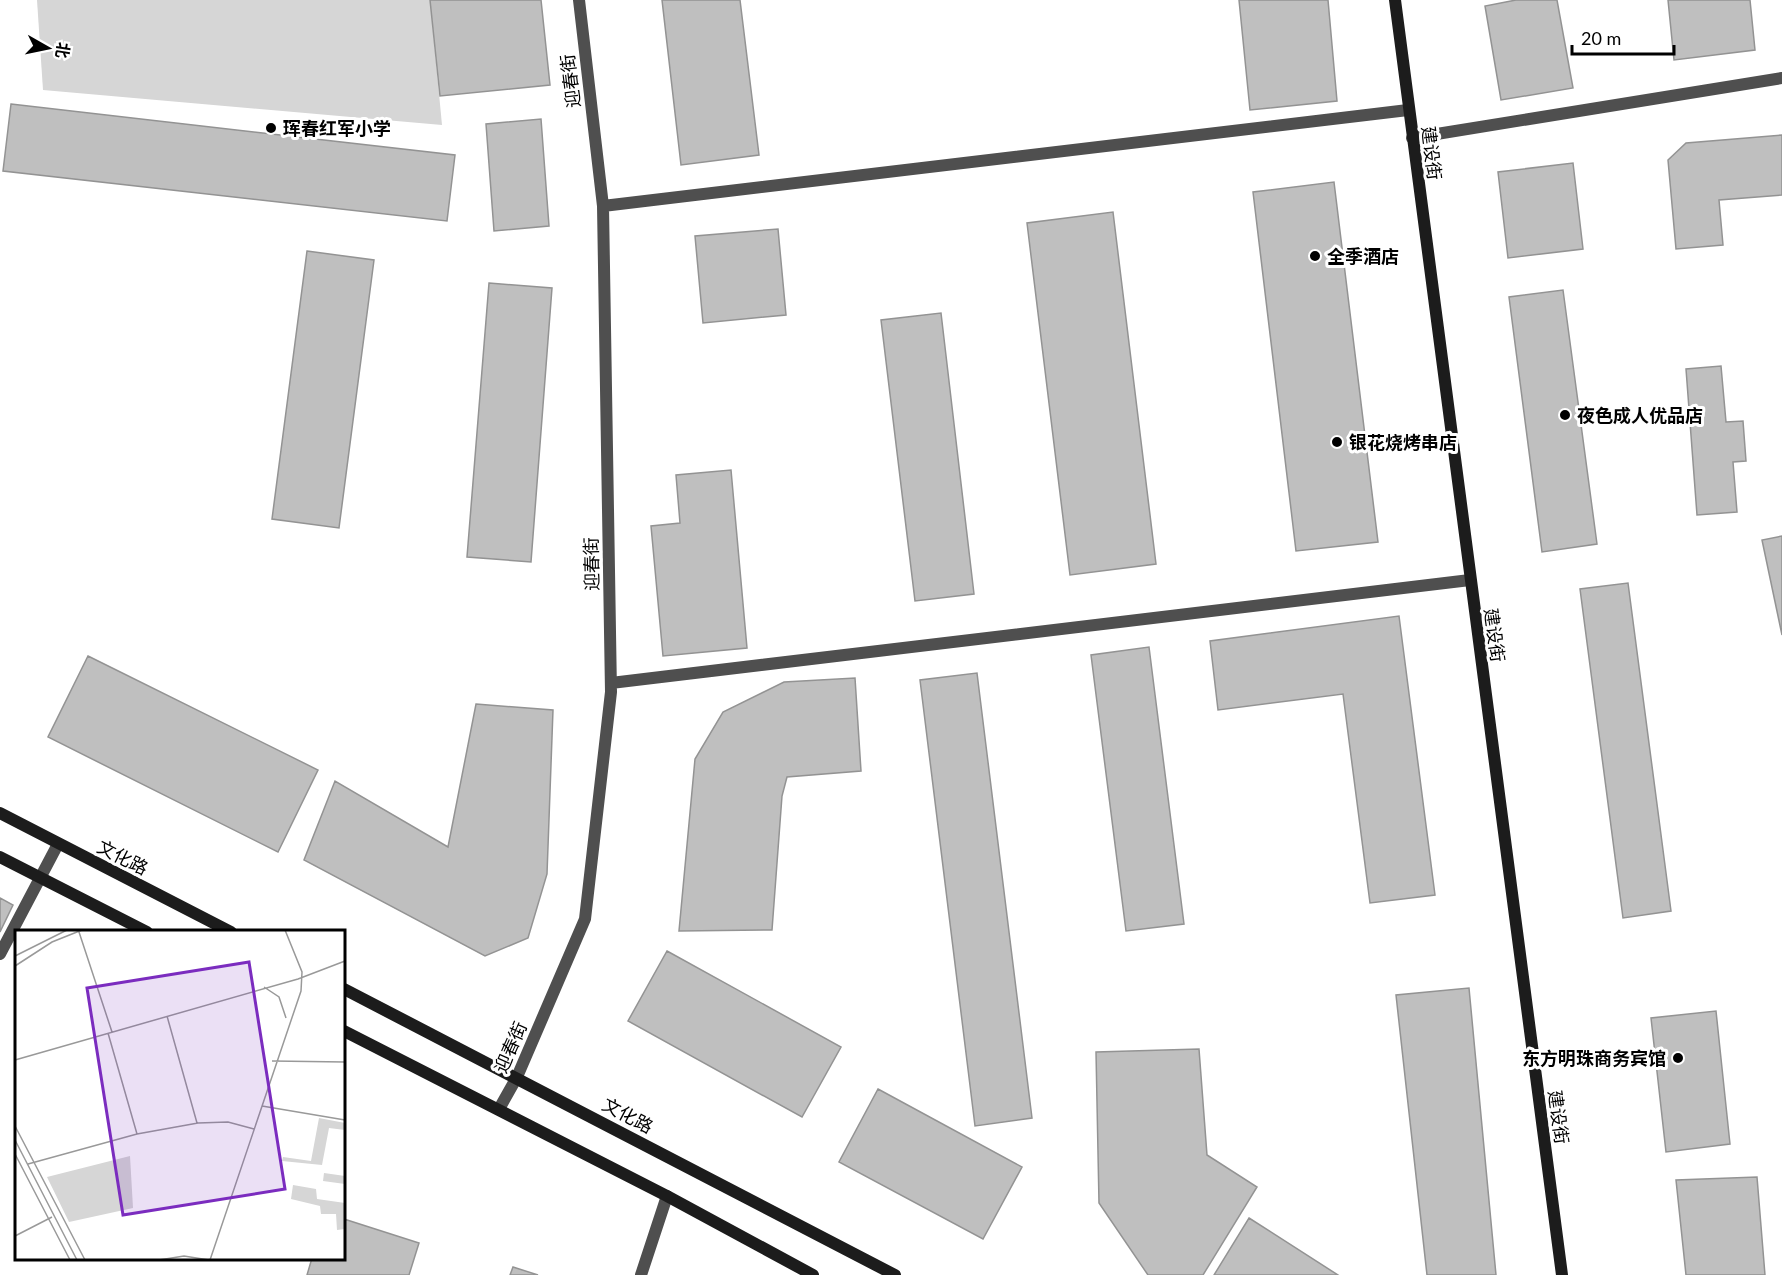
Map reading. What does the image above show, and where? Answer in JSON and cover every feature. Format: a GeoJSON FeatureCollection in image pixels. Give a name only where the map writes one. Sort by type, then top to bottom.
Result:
{"type":"FeatureCollection","features":[{"type":"Feature","properties":{"kind":"main road","name":"建设街"},"geometry":{"type":"LineString","coordinates":[[1395,0],[1562,1275]]}},
{"type":"Feature","properties":{"kind":"main road","name":"文化路"},"geometry":{"type":"LineString","coordinates":[[0,813],[227,930]]}},
{"type":"Feature","properties":{"kind":"main road"},"geometry":{"type":"LineString","coordinates":[[0,856],[143,930]]}},
{"type":"Feature","properties":{"kind":"main road","name":"文化路"},"geometry":{"type":"LineString","coordinates":[[345,990],[895,1275]]}},
{"type":"Feature","properties":{"kind":"main road"},"geometry":{"type":"LineString","coordinates":[[345,1032],[667,1196],[813,1275]]}},
{"type":"Feature","properties":{"kind":"street","name":"迎春街"},"geometry":{"type":"LineString","coordinates":[[499,1109],[517,1077],[585,920],[611,683],[603,206],[579,0]]}},
{"type":"Feature","properties":{"kind":"street"},"geometry":{"type":"LineString","coordinates":[[1412,138],[1782,78]]}},
{"type":"Feature","properties":{"kind":"street"},"geometry":{"type":"LineString","coordinates":[[603,206],[1408,110]]}},
{"type":"Feature","properties":{"kind":"street"},"geometry":{"type":"LineString","coordinates":[[611,683],[1470,580]]}},
{"type":"Feature","properties":{"kind":"street"},"geometry":{"type":"LineString","coordinates":[[0,954],[58,844]]}},
{"type":"Feature","properties":{"kind":"street"},"geometry":{"type":"LineString","coordinates":[[640,1275],[667,1196]]}},
{"type":"Feature","properties":{"kind":"shaded area"},"geometry":{"type":"Polygon","coordinates":[[[37,0],[430,0],[442,125],[43,90],[37,0]]]}},
{"type":"Feature","properties":{"kind":"building"},"geometry":{"type":"Polygon","coordinates":[[[430,0],[541,0],[550,85],[440,96],[430,0]]]}},
{"type":"Feature","properties":{"kind":"building"},"geometry":{"type":"Polygon","coordinates":[[[662,0],[740,0],[759,155],[681,165],[662,0]]]}},
{"type":"Feature","properties":{"kind":"building"},"geometry":{"type":"Polygon","coordinates":[[[1239,0],[1328,0],[1337,101],[1250,110],[1239,0]]]}},
{"type":"Feature","properties":{"kind":"building"},"geometry":{"type":"Polygon","coordinates":[[[1516,0],[1557,0],[1573,88],[1501,100],[1485,6],[1516,0]]]}},
{"type":"Feature","properties":{"kind":"building"},"geometry":{"type":"Polygon","coordinates":[[[1668,0],[1750,0],[1755,50],[1674,60],[1668,0]]]}},
{"type":"Feature","properties":{"kind":"building"},"geometry":{"type":"Polygon","coordinates":[[[11,104],[455,155],[447,221],[3,171],[11,104]]]}},
{"type":"Feature","properties":{"kind":"building"},"geometry":{"type":"Polygon","coordinates":[[[541,119],[549,226],[494,231],[486,124],[541,119]]]}},
{"type":"Feature","properties":{"kind":"building"},"geometry":{"type":"Polygon","coordinates":[[[1782,135],[1782,195],[1719,200],[1723,245],[1676,249],[1668,160],[1686,143],[1782,135]]]}},
{"type":"Feature","properties":{"kind":"building"},"geometry":{"type":"Polygon","coordinates":[[[1573,163],[1583,249],[1508,258],[1498,172],[1573,163]]]}},
{"type":"Feature","properties":{"kind":"building"},"geometry":{"type":"Polygon","coordinates":[[[1334,182],[1378,542],[1296,551],[1253,192],[1334,182]]]}},
{"type":"Feature","properties":{"kind":"building"},"geometry":{"type":"Polygon","coordinates":[[[1113,212],[1156,564],[1070,575],[1027,223],[1113,212]]]}},
{"type":"Feature","properties":{"kind":"building"},"geometry":{"type":"Polygon","coordinates":[[[778,229],[786,315],[703,323],[695,236],[778,229]]]}},
{"type":"Feature","properties":{"kind":"building"},"geometry":{"type":"Polygon","coordinates":[[[307,251],[374,260],[339,528],[272,519],[307,251]]]}},
{"type":"Feature","properties":{"kind":"building"},"geometry":{"type":"Polygon","coordinates":[[[489,283],[552,288],[531,562],[467,557],[489,283]]]}},
{"type":"Feature","properties":{"kind":"building"},"geometry":{"type":"Polygon","coordinates":[[[1563,290],[1597,544],[1542,552],[1509,297],[1563,290]]]}},
{"type":"Feature","properties":{"kind":"building"},"geometry":{"type":"Polygon","coordinates":[[[941,313],[974,594],[915,601],[881,320],[941,313]]]}},
{"type":"Feature","properties":{"kind":"building"},"geometry":{"type":"Polygon","coordinates":[[[1721,366],[1726,422],[1743,421],[1746,461],[1733,462],[1737,512],[1697,515],[1686,369],[1721,366]]]}},
{"type":"Feature","properties":{"kind":"building"},"geometry":{"type":"Polygon","coordinates":[[[731,470],[747,648],[663,656],[651,526],[680,523],[676,475],[731,470]]]}},
{"type":"Feature","properties":{"kind":"building"},"geometry":{"type":"Polygon","coordinates":[[[1782,536],[1782,635],[1762,540],[1782,536]]]}},
{"type":"Feature","properties":{"kind":"building"},"geometry":{"type":"Polygon","coordinates":[[[1628,583],[1671,911],[1623,918],[1580,589],[1628,583]]]}},
{"type":"Feature","properties":{"kind":"building"},"geometry":{"type":"Polygon","coordinates":[[[1399,616],[1435,895],[1370,903],[1343,694],[1218,710],[1210,641],[1399,616]]]}},
{"type":"Feature","properties":{"kind":"building"},"geometry":{"type":"Polygon","coordinates":[[[1149,647],[1184,924],[1126,931],[1091,655],[1149,647]]]}},
{"type":"Feature","properties":{"kind":"building"},"geometry":{"type":"Polygon","coordinates":[[[88,656],[318,770],[278,852],[48,737],[88,656]]]}},
{"type":"Feature","properties":{"kind":"building"},"geometry":{"type":"Polygon","coordinates":[[[977,673],[1032,1118],[975,1126],[920,680],[977,673]]]}},
{"type":"Feature","properties":{"kind":"building"},"geometry":{"type":"Polygon","coordinates":[[[855,678],[861,771],[787,777],[782,796],[772,930],[679,931],[695,759],[723,712],[784,682],[855,678]]]}},
{"type":"Feature","properties":{"kind":"building"},"geometry":{"type":"Polygon","coordinates":[[[476,704],[553,710],[547,874],[528,938],[485,956],[304,860],[335,781],[448,847],[476,704]]]}},
{"type":"Feature","properties":{"kind":"building"},"geometry":{"type":"Polygon","coordinates":[[[0,898],[13,905],[0,932],[0,898]]]}},
{"type":"Feature","properties":{"kind":"building"},"geometry":{"type":"Polygon","coordinates":[[[667,951],[841,1047],[802,1117],[628,1021],[667,951]]]}},
{"type":"Feature","properties":{"kind":"building"},"geometry":{"type":"Polygon","coordinates":[[[1469,988],[1496,1275],[1427,1275],[1396,995],[1469,988]]]}},
{"type":"Feature","properties":{"kind":"building"},"geometry":{"type":"Polygon","coordinates":[[[1716,1011],[1730,1144],[1666,1152],[1651,1018],[1716,1011]]]}},
{"type":"Feature","properties":{"kind":"building"},"geometry":{"type":"Polygon","coordinates":[[[1199,1049],[1207,1155],[1257,1187],[1203,1275],[1148,1275],[1099,1203],[1096,1052],[1199,1049]]]}},
{"type":"Feature","properties":{"kind":"building"},"geometry":{"type":"Polygon","coordinates":[[[878,1089],[1022,1167],[983,1239],[839,1162],[878,1089]]]}},
{"type":"Feature","properties":{"kind":"building"},"geometry":{"type":"Polygon","coordinates":[[[1757,1177],[1765,1275],[1686,1275],[1676,1180],[1757,1177]]]}},
{"type":"Feature","properties":{"kind":"building"},"geometry":{"type":"Polygon","coordinates":[[[1249,1218],[1338,1275],[1214,1275],[1249,1218]]]}},
{"type":"Feature","properties":{"kind":"building"},"geometry":{"type":"Polygon","coordinates":[[[345,1219],[419,1243],[409,1275],[307,1275],[311,1260],[345,1260],[345,1219]]]}},
{"type":"Feature","properties":{"kind":"building"},"geometry":{"type":"Polygon","coordinates":[[[513,1267],[538,1275],[510,1275],[513,1267]]]}},
{"type":"Feature","properties":{"kind":"place","name":"珲春红军小学"},"geometry":{"type":"Point","coordinates":[271,128]}},
{"type":"Feature","properties":{"kind":"place","name":"全季酒店"},"geometry":{"type":"Point","coordinates":[1315,256]}},
{"type":"Feature","properties":{"kind":"place","name":"夜色成人优品店"},"geometry":{"type":"Point","coordinates":[1565,415]}},
{"type":"Feature","properties":{"kind":"place","name":"银花烧烤串店"},"geometry":{"type":"Point","coordinates":[1337,442]}},
{"type":"Feature","properties":{"kind":"place","name":"东方明珠商务宾馆"},"geometry":{"type":"Point","coordinates":[1678,1058]}}]}
